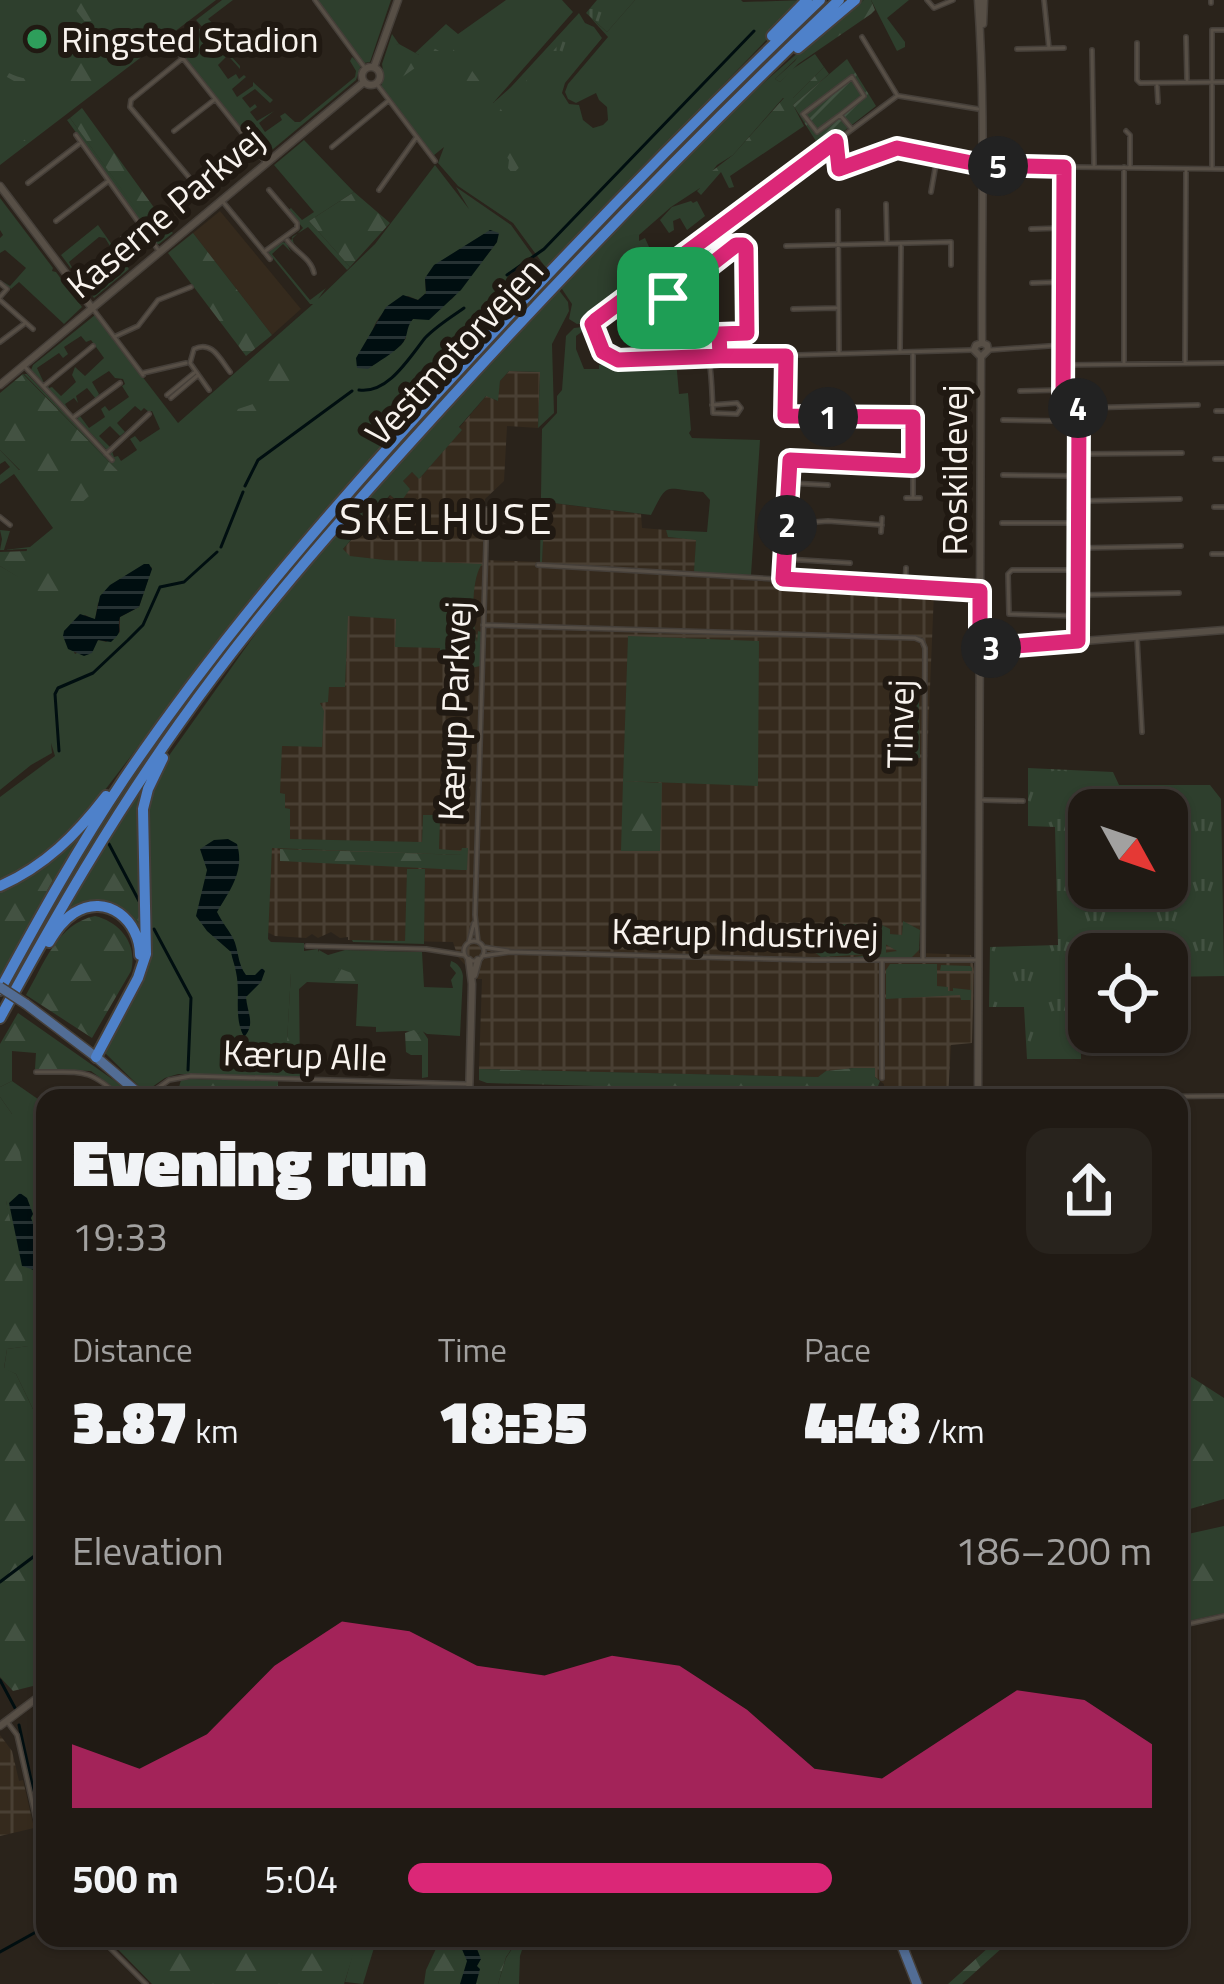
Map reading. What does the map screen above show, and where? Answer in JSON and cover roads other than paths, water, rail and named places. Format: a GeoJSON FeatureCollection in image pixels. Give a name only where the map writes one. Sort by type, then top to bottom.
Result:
{"type":"FeatureCollection","features":[{"type":"Feature","properties":{"kind":"highway"},"geometry":{"type":"LineString","coordinates":[[678,138],[807,0]]}},
{"type":"Feature","properties":{"kind":"highway","name":"Vestmotorvejen"},"geometry":{"type":"LineString","coordinates":[[0,989],[84,843],[167,718],[262,595],[507,316],[678,138],[820,0]]}},
{"type":"Feature","properties":{"kind":"highway","name":"Vestmotorvejen"},"geometry":{"type":"LineString","coordinates":[[0,1020],[106,833],[179,723],[247,634],[389,466],[524,318],[839,0]]}},
{"type":"Feature","properties":{"kind":"highway"},"geometry":{"type":"LineString","coordinates":[[731,104],[855,0]]}},
{"type":"Feature","properties":{"kind":"highway"},"geometry":{"type":"LineString","coordinates":[[93,1054],[138,978],[146,954],[142,837],[148,789],[167,751],[247,634]]}},
{"type":"Feature","properties":{"kind":"highway"},"geometry":{"type":"LineString","coordinates":[[0,886],[38,866],[76,833],[167,718]]}},
{"type":"Feature","properties":{"kind":"highway"},"geometry":{"type":"LineString","coordinates":[[0,1020],[66,919],[84,908],[109,908],[132,924],[140,954],[131,982],[93,1054]]}},
{"type":"Feature","properties":{"kind":"main road"},"geometry":{"type":"LineString","coordinates":[[0,989],[134,1089]]}},
{"type":"Feature","properties":{"kind":"main road"},"geometry":{"type":"LineString","coordinates":[[905,1947],[919,1984]]}},
{"type":"Feature","properties":{"kind":"street"},"geometry":{"type":"LineString","coordinates":[[315,0],[370,68],[380,73],[376,83]]}},
{"type":"Feature","properties":{"kind":"street"},"geometry":{"type":"LineString","coordinates":[[376,83],[369,85],[362,76],[370,68],[398,0]]}},
{"type":"Feature","properties":{"kind":"street"},"geometry":{"type":"LineString","coordinates":[[927,0],[934,8],[953,0]]}},
{"type":"Feature","properties":{"kind":"street","name":"Roskildevej"},"geometry":{"type":"LineString","coordinates":[[979,1089],[981,0]]}},
{"type":"Feature","properties":{"kind":"street"},"geometry":{"type":"LineString","coordinates":[[1045,0],[1049,48]]}},
{"type":"Feature","properties":{"kind":"street"},"geometry":{"type":"LineString","coordinates":[[1212,169],[1213,30],[1224,30]]}},
{"type":"Feature","properties":{"kind":"street"},"geometry":{"type":"LineString","coordinates":[[862,37],[897,96]]}},
{"type":"Feature","properties":{"kind":"street"},"geometry":{"type":"LineString","coordinates":[[1186,37],[1187,82]]}},
{"type":"Feature","properties":{"kind":"street"},"geometry":{"type":"LineString","coordinates":[[1137,44],[1138,82],[1224,82]]}},
{"type":"Feature","properties":{"kind":"street"},"geometry":{"type":"LineString","coordinates":[[1017,49],[1064,48]]}},
{"type":"Feature","properties":{"kind":"street"},"geometry":{"type":"LineString","coordinates":[[1092,50],[1094,166]]}},
{"type":"Feature","properties":{"kind":"street"},"geometry":{"type":"LineString","coordinates":[[177,51],[266,163]]}},
{"type":"Feature","properties":{"kind":"street"},"geometry":{"type":"LineString","coordinates":[[183,58],[130,100],[130,107],[193,182],[247,139]]}},
{"type":"Feature","properties":{"kind":"street"},"geometry":{"type":"LineString","coordinates":[[852,77],[864,96],[840,115],[817,132],[803,114],[852,77]]}},
{"type":"Feature","properties":{"kind":"street","name":"Kaserne Parkvej"},"geometry":{"type":"LineString","coordinates":[[0,385],[364,82]]}},
{"type":"Feature","properties":{"kind":"street"},"geometry":{"type":"LineString","coordinates":[[376,83],[435,161]]}},
{"type":"Feature","properties":{"kind":"street"},"geometry":{"type":"LineString","coordinates":[[1157,83],[1158,102]]}},
{"type":"Feature","properties":{"kind":"street"},"geometry":{"type":"LineString","coordinates":[[982,109],[897,96],[592,324],[603,352],[613,360],[1063,345]]}},
{"type":"Feature","properties":{"kind":"street"},"geometry":{"type":"LineString","coordinates":[[174,131],[215,99]]}},
{"type":"Feature","properties":{"kind":"street"},"geometry":{"type":"LineString","coordinates":[[332,147],[389,100]]}},
{"type":"Feature","properties":{"kind":"street"},"geometry":{"type":"LineString","coordinates":[[840,115],[852,129]]}},
{"type":"Feature","properties":{"kind":"street"},"geometry":{"type":"LineString","coordinates":[[1124,364],[1130,135],[1126,131]]}},
{"type":"Feature","properties":{"kind":"street"},"geometry":{"type":"LineString","coordinates":[[76,135],[160,252]]}},
{"type":"Feature","properties":{"kind":"street"},"geometry":{"type":"LineString","coordinates":[[380,190],[417,137]]}},
{"type":"Feature","properties":{"kind":"street"},"geometry":{"type":"LineString","coordinates":[[836,141],[839,169],[890,148],[982,165],[1224,169]]}},
{"type":"Feature","properties":{"kind":"street"},"geometry":{"type":"LineString","coordinates":[[28,183],[82,142]]}},
{"type":"Feature","properties":{"kind":"street"},"geometry":{"type":"LineString","coordinates":[[931,192],[938,156]]}},
{"type":"Feature","properties":{"kind":"street"},"geometry":{"type":"LineString","coordinates":[[1063,420],[1064,167]]}},
{"type":"Feature","properties":{"kind":"street"},"geometry":{"type":"LineString","coordinates":[[1185,363],[1186,168]]}},
{"type":"Feature","properties":{"kind":"street"},"geometry":{"type":"LineString","coordinates":[[56,221],[109,181]]}},
{"type":"Feature","properties":{"kind":"street"},"geometry":{"type":"LineString","coordinates":[[0,186],[142,374],[190,363]]}},
{"type":"Feature","properties":{"kind":"street"},"geometry":{"type":"LineString","coordinates":[[264,252],[295,232],[297,223],[269,190]]}},
{"type":"Feature","properties":{"kind":"street"},"geometry":{"type":"LineString","coordinates":[[222,200],[270,260]]}},
{"type":"Feature","properties":{"kind":"street"},"geometry":{"type":"LineString","coordinates":[[886,205],[887,244]]}},
{"type":"Feature","properties":{"kind":"street"},"geometry":{"type":"LineString","coordinates":[[838,211],[839,354]]}},
{"type":"Feature","properties":{"kind":"street"},"geometry":{"type":"LineString","coordinates":[[122,239],[140,225]]}},
{"type":"Feature","properties":{"kind":"street"},"geometry":{"type":"LineString","coordinates":[[1031,229],[1064,227]]}},
{"type":"Feature","properties":{"kind":"street"},"geometry":{"type":"LineString","coordinates":[[286,238],[310,262],[314,273]]}},
{"type":"Feature","properties":{"kind":"street"},"geometry":{"type":"LineString","coordinates":[[786,247],[950,242],[951,265]]}},
{"type":"Feature","properties":{"kind":"street"},"geometry":{"type":"LineString","coordinates":[[901,352],[902,243]]}},
{"type":"Feature","properties":{"kind":"street"},"geometry":{"type":"LineString","coordinates":[[741,244],[746,253],[747,333],[719,334],[628,337],[666,308],[672,293],[741,244]]}},
{"type":"Feature","properties":{"kind":"street"},"geometry":{"type":"LineString","coordinates":[[1032,283],[1063,282]]}},
{"type":"Feature","properties":{"kind":"street"},"geometry":{"type":"LineString","coordinates":[[0,283],[7,289],[0,298],[33,329]]}},
{"type":"Feature","properties":{"kind":"street"},"geometry":{"type":"LineString","coordinates":[[114,337],[138,326],[158,300],[191,287]]}},
{"type":"Feature","properties":{"kind":"street"},"geometry":{"type":"LineString","coordinates":[[793,309],[837,308]]}},
{"type":"Feature","properties":{"kind":"street"},"geometry":{"type":"LineString","coordinates":[[0,342],[26,323]]}},
{"type":"Feature","properties":{"kind":"street"},"geometry":{"type":"LineString","coordinates":[[639,327],[642,337]]}},
{"type":"Feature","properties":{"kind":"street"},"geometry":{"type":"LineString","coordinates":[[719,334],[720,356]]}},
{"type":"Feature","properties":{"kind":"street"},"geometry":{"type":"LineString","coordinates":[[209,390],[190,363],[194,349],[205,345],[213,350],[230,372]]}},
{"type":"Feature","properties":{"kind":"street"},"geometry":{"type":"LineString","coordinates":[[42,387],[93,346]]}},
{"type":"Feature","properties":{"kind":"street"},"geometry":{"type":"LineString","coordinates":[[913,498],[914,352]]}},
{"type":"Feature","properties":{"kind":"street"},"geometry":{"type":"LineString","coordinates":[[786,356],[785,416],[913,417]]}},
{"type":"Feature","properties":{"kind":"street"},"geometry":{"type":"LineString","coordinates":[[709,357],[712,405]]}},
{"type":"Feature","properties":{"kind":"street"},"geometry":{"type":"LineString","coordinates":[[1063,365],[1224,363]]}},
{"type":"Feature","properties":{"kind":"street"},"geometry":{"type":"LineString","coordinates":[[23,365],[112,460]]}},
{"type":"Feature","properties":{"kind":"street"},"geometry":{"type":"LineString","coordinates":[[169,396],[197,374]]}},
{"type":"Feature","properties":{"kind":"street"},"geometry":{"type":"LineString","coordinates":[[72,418],[121,383]]}},
{"type":"Feature","properties":{"kind":"street"},"geometry":{"type":"LineString","coordinates":[[1020,391],[1063,390]]}},
{"type":"Feature","properties":{"kind":"street"},"geometry":{"type":"LineString","coordinates":[[1063,408],[1198,405]]}},
{"type":"Feature","properties":{"kind":"street"},"geometry":{"type":"LineString","coordinates":[[1078,641],[1079,408]]}},
{"type":"Feature","properties":{"kind":"street"},"geometry":{"type":"LineString","coordinates":[[1216,411],[1224,411]]}},
{"type":"Feature","properties":{"kind":"street"},"geometry":{"type":"LineString","coordinates":[[106,454],[148,414]]}},
{"type":"Feature","properties":{"kind":"street"},"geometry":{"type":"LineString","coordinates":[[1003,420],[1079,420]]}},
{"type":"Feature","properties":{"kind":"street"},"geometry":{"type":"LineString","coordinates":[[1079,454],[1182,453]]}},
{"type":"Feature","properties":{"kind":"street"},"geometry":{"type":"LineString","coordinates":[[1215,459],[1224,459]]}},
{"type":"Feature","properties":{"kind":"street"},"geometry":{"type":"LineString","coordinates":[[783,579],[790,460],[913,466]]}},
{"type":"Feature","properties":{"kind":"street"},"geometry":{"type":"LineString","coordinates":[[1003,475],[1079,476]]}},
{"type":"Feature","properties":{"kind":"street"},"geometry":{"type":"LineString","coordinates":[[789,483],[828,485]]}},
{"type":"Feature","properties":{"kind":"street"},"geometry":{"type":"LineString","coordinates":[[1079,501],[1180,499]]}},
{"type":"Feature","properties":{"kind":"street"},"geometry":{"type":"LineString","coordinates":[[1214,507],[1224,507]]}},
{"type":"Feature","properties":{"kind":"street","name":"Kærup Parkvej"},"geometry":{"type":"LineString","coordinates":[[473,958],[481,944],[475,915],[487,509]]}},
{"type":"Feature","properties":{"kind":"street"},"geometry":{"type":"LineString","coordinates":[[0,517],[10,525]]}},
{"type":"Feature","properties":{"kind":"street"},"geometry":{"type":"LineString","coordinates":[[787,524],[882,522],[881,532]]}},
{"type":"Feature","properties":{"kind":"street"},"geometry":{"type":"LineString","coordinates":[[1002,523],[1079,523]]}},
{"type":"Feature","properties":{"kind":"street"},"geometry":{"type":"LineString","coordinates":[[1079,548],[1180,546]]}},
{"type":"Feature","properties":{"kind":"street"},"geometry":{"type":"LineString","coordinates":[[1212,554],[1224,554]]}},
{"type":"Feature","properties":{"kind":"street"},"geometry":{"type":"LineString","coordinates":[[785,559],[850,563]]}},
{"type":"Feature","properties":{"kind":"street"},"geometry":{"type":"LineString","coordinates":[[538,565],[980,591]]}},
{"type":"Feature","properties":{"kind":"street"},"geometry":{"type":"LineString","coordinates":[[905,586],[906,568]]}},
{"type":"Feature","properties":{"kind":"street"},"geometry":{"type":"LineString","coordinates":[[1078,570],[1012,570],[1008,574],[1012,615],[1078,616]]}},
{"type":"Feature","properties":{"kind":"street"},"geometry":{"type":"LineString","coordinates":[[1078,595],[1179,593]]}},
{"type":"Feature","properties":{"kind":"street","name":"Tinvej"},"geometry":{"type":"LineString","coordinates":[[483,625],[922,640],[923,960]]}},
{"type":"Feature","properties":{"kind":"street"},"geometry":{"type":"LineString","coordinates":[[980,649],[1224,630]]}},
{"type":"Feature","properties":{"kind":"street"},"geometry":{"type":"LineString","coordinates":[[1137,637],[1142,732]]}},
{"type":"Feature","properties":{"kind":"street"},"geometry":{"type":"LineString","coordinates":[[980,800],[1023,801]]}},
{"type":"Feature","properties":{"kind":"street","name":"Kærup Parkvej"},"geometry":{"type":"LineString","coordinates":[[473,958],[467,944],[475,915]]}},
{"type":"Feature","properties":{"kind":"street","name":"Kærup Industrivej"},"geometry":{"type":"LineString","coordinates":[[440,950],[481,944],[510,952]]}},
{"type":"Feature","properties":{"kind":"street","name":"Kærup Industrivej"},"geometry":{"type":"LineString","coordinates":[[307,946],[440,950],[473,958],[510,952],[979,960]]}},
{"type":"Feature","properties":{"kind":"street"},"geometry":{"type":"LineString","coordinates":[[469,1089],[473,958]]}},
{"type":"Feature","properties":{"kind":"street"},"geometry":{"type":"LineString","coordinates":[[882,960],[883,1078]]}},
{"type":"Feature","properties":{"kind":"street"},"geometry":{"type":"LineString","coordinates":[[36,1072],[89,1073],[112,1089]]}},
{"type":"Feature","properties":{"kind":"street","name":"Kærup Alle"},"geometry":{"type":"LineString","coordinates":[[155,1089],[183,1076],[469,1084]]}},
{"type":"Feature","properties":{"kind":"street"},"geometry":{"type":"LineString","coordinates":[[1188,1096],[1224,1096]]}},
{"type":"Feature","properties":{"kind":"street"},"geometry":{"type":"LineString","coordinates":[[1188,1624],[1224,1616]]}},
{"type":"Feature","properties":{"kind":"street"},"geometry":{"type":"LineString","coordinates":[[36,1699],[4,1724],[17,1735],[36,1819]]}},
{"type":"Feature","properties":{"kind":"street"},"geometry":{"type":"LineString","coordinates":[[109,1947],[146,1984]]}},
{"type":"Feature","properties":{"kind":"waterway"},"geometry":{"type":"LineString","coordinates":[[507,275],[544,249],[754,31]]}},
{"type":"Feature","properties":{"kind":"waterway"},"geometry":{"type":"LineString","coordinates":[[359,390],[388,381],[429,334],[464,308]]}},
{"type":"Feature","properties":{"kind":"waterway"},"geometry":{"type":"LineString","coordinates":[[245,486],[258,460],[352,391]]}},
{"type":"Feature","properties":{"kind":"waterway"},"geometry":{"type":"LineString","coordinates":[[221,547],[243,492]]}},
{"type":"Feature","properties":{"kind":"waterway"},"geometry":{"type":"LineString","coordinates":[[59,751],[58,688],[93,673],[143,625],[160,587],[184,582],[217,552]]}},
{"type":"Feature","properties":{"kind":"waterway"},"geometry":{"type":"LineString","coordinates":[[109,844],[139,901]]}},
{"type":"Feature","properties":{"kind":"waterway"},"geometry":{"type":"LineString","coordinates":[[154,929],[191,998],[188,1070]]}},
{"type":"Feature","properties":{"kind":"waterway"},"geometry":{"type":"LineString","coordinates":[[0,1582],[36,1555]]}},
{"type":"Feature","properties":{"kind":"waterway"},"geometry":{"type":"LineString","coordinates":[[0,1680],[15,1708]]}},
{"type":"Feature","properties":{"kind":"waterway"},"geometry":{"type":"LineString","coordinates":[[19,1725],[36,1802]]}},
{"type":"Feature","properties":{"kind":"waterway"},"geometry":{"type":"LineString","coordinates":[[0,1952],[36,1932]]}},
{"type":"Feature","properties":{"kind":"place","name":"Ringsted Stadion"},"geometry":{"type":"Point","coordinates":[37,39]}},
{"type":"Feature","properties":{"kind":"district","name":"SKELHUSE"},"geometry":{"type":"Point","coordinates":[447,519]}}]}
